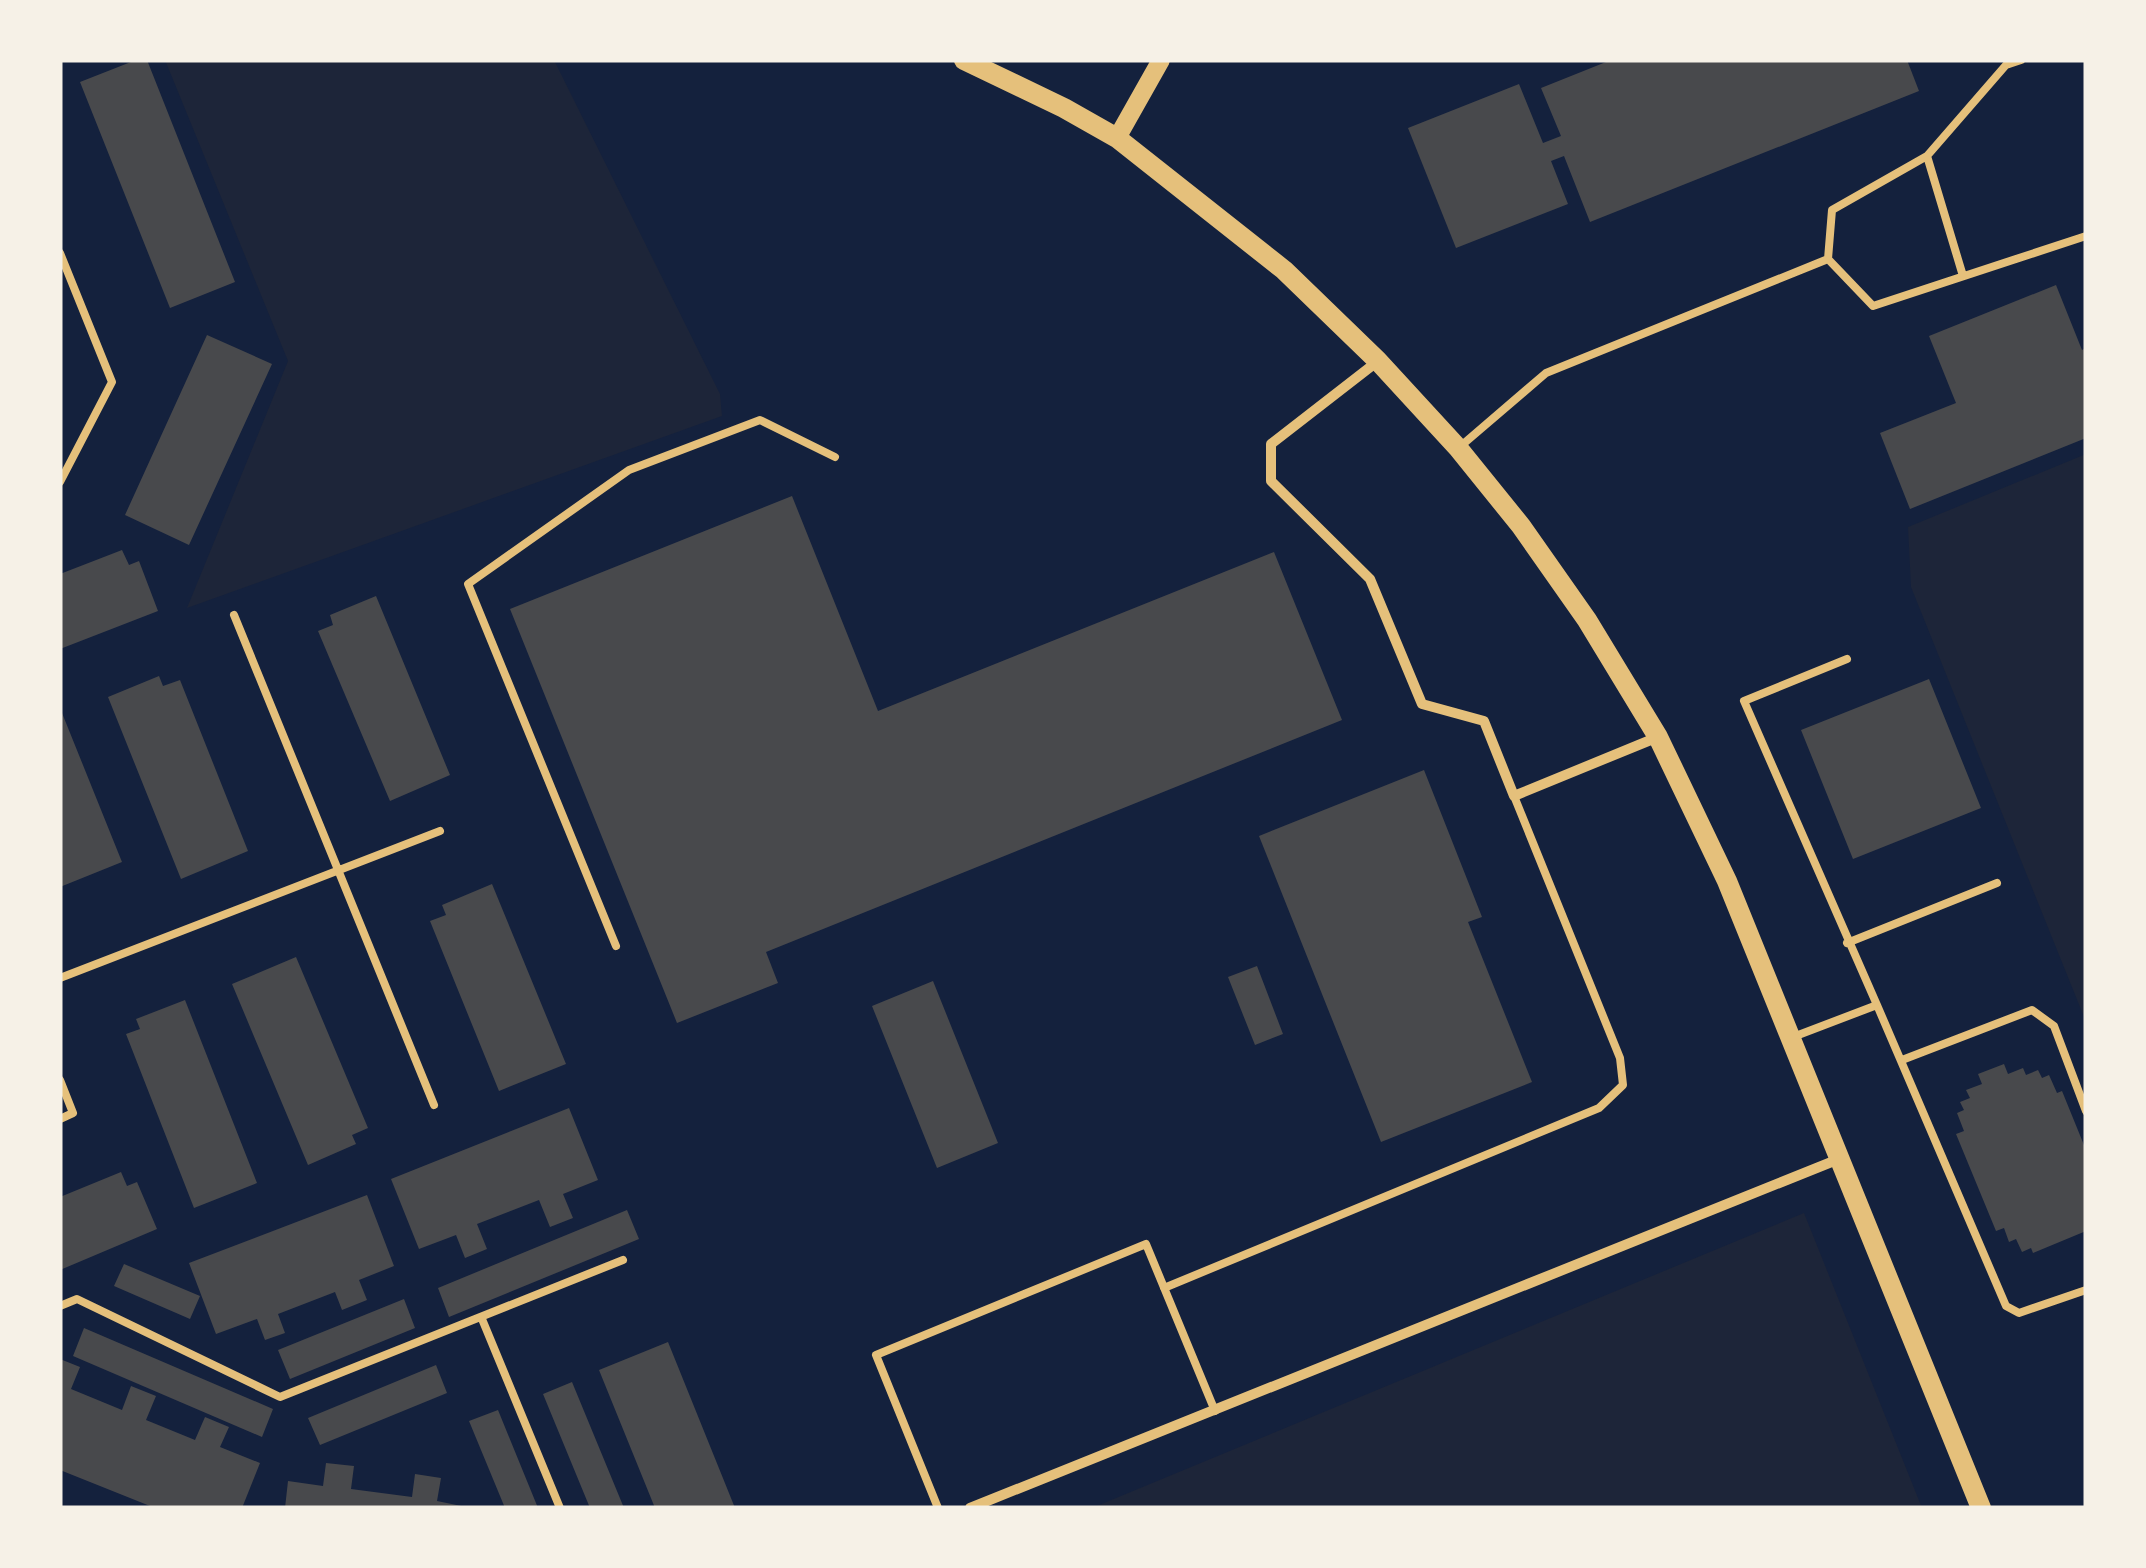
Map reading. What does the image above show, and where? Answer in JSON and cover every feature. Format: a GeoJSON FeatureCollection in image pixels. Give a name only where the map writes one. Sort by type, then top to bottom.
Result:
{"type":"FeatureCollection","features":[{"type":"Feature","properties":{"kind":"main road"},"geometry":{"type":"LineString","coordinates":[[964,60],[1117,138],[1284,270],[1378,361],[1458,448],[1521,526],[1576,604],[1658,737],[1728,881],[1981,1508]]}},
{"type":"Feature","properties":{"kind":"street"},"geometry":{"type":"LineString","coordinates":[[1117,138],[1161,60]]}},
{"type":"Feature","properties":{"kind":"street"},"geometry":{"type":"LineString","coordinates":[[1378,361],[1271,444],[1270,481],[1370,579],[1422,704],[1484,722],[1514,796],[1658,737]]}},
{"type":"Feature","properties":{"kind":"street"},"geometry":{"type":"LineString","coordinates":[[970,1508],[1839,1160]]}},
{"type":"Feature","properties":{"kind":"lane"},"geometry":{"type":"LineString","coordinates":[[2021,60],[2006,65],[1927,156],[1832,210],[1828,259],[1873,306],[2086,236]]}},
{"type":"Feature","properties":{"kind":"lane"},"geometry":{"type":"LineString","coordinates":[[1927,156],[1963,276]]}},
{"type":"Feature","properties":{"kind":"lane"},"geometry":{"type":"LineString","coordinates":[[60,252],[112,382],[60,482]]}},
{"type":"Feature","properties":{"kind":"lane"},"geometry":{"type":"LineString","coordinates":[[1458,448],[1546,372],[1828,259]]}},
{"type":"Feature","properties":{"kind":"lane"},"geometry":{"type":"LineString","coordinates":[[616,946],[468,584],[629,470],[760,420],[835,457]]}},
{"type":"Feature","properties":{"kind":"lane"},"geometry":{"type":"LineString","coordinates":[[234,615],[434,1105]]}},
{"type":"Feature","properties":{"kind":"lane"},"geometry":{"type":"LineString","coordinates":[[1847,659],[1744,701],[2006,1306],[2018,1313],[2086,1290]]}},
{"type":"Feature","properties":{"kind":"lane"},"geometry":{"type":"LineString","coordinates":[[1164,1288],[1599,1108],[1622,1085],[1620,1058],[1514,796]]}},
{"type":"Feature","properties":{"kind":"lane"},"geometry":{"type":"LineString","coordinates":[[60,978],[440,831]]}},
{"type":"Feature","properties":{"kind":"lane"},"geometry":{"type":"LineString","coordinates":[[1848,943],[1997,883]]}},
{"type":"Feature","properties":{"kind":"lane"},"geometry":{"type":"LineString","coordinates":[[1789,1038],[1877,1005]]}},
{"type":"Feature","properties":{"kind":"lane"},"geometry":{"type":"LineString","coordinates":[[1902,1060],[2032,1010],[2054,1026],[2086,1111]]}},
{"type":"Feature","properties":{"kind":"lane"},"geometry":{"type":"LineString","coordinates":[[60,1080],[74,1113],[60,1118]]}},
{"type":"Feature","properties":{"kind":"lane"},"geometry":{"type":"LineString","coordinates":[[938,1508],[876,1355],[1146,1244],[1214,1410]]}},
{"type":"Feature","properties":{"kind":"lane"},"geometry":{"type":"LineString","coordinates":[[60,1306],[77,1299],[280,1397],[623,1260]]}},
{"type":"Feature","properties":{"kind":"lane"},"geometry":{"type":"LineString","coordinates":[[482,1318],[560,1508]]}},
{"type":"Feature","properties":{"kind":"shaded area"},"geometry":{"type":"Polygon","coordinates":[[[165,60],[554,60],[720,394],[722,416],[187,608],[288,361],[165,60]]]}},
{"type":"Feature","properties":{"kind":"shaded area"},"geometry":{"type":"Polygon","coordinates":[[[2086,454],[2086,1022],[1911,587],[1908,527],[2086,454]]]}},
{"type":"Feature","properties":{"kind":"shaded area"},"geometry":{"type":"Polygon","coordinates":[[[1804,1213],[1922,1508],[1092,1508],[1804,1213]]]}},
{"type":"Feature","properties":{"kind":"building"},"geometry":{"type":"Polygon","coordinates":[[[136,60],[147,60],[235,282],[170,308],[80,82],[136,60]]]}},
{"type":"Feature","properties":{"kind":"building"},"geometry":{"type":"Polygon","coordinates":[[[1611,60],[1907,60],[1919,91],[1590,222],[1564,156],[1551,161],[1568,204],[1456,248],[1408,128],[1519,84],[1543,143],[1561,136],[1541,88],[1611,60]]]}},
{"type":"Feature","properties":{"kind":"building"},"geometry":{"type":"Polygon","coordinates":[[[2056,285],[2082,350],[2086,348],[2086,438],[1910,509],[1880,433],[1956,403],[1929,336],[2056,285]]]}},
{"type":"Feature","properties":{"kind":"building"},"geometry":{"type":"Polygon","coordinates":[[[207,335],[272,364],[189,545],[125,515],[207,335]]]}},
{"type":"Feature","properties":{"kind":"building"},"geometry":{"type":"Polygon","coordinates":[[[792,496],[878,711],[1274,552],[1342,720],[766,952],[778,983],[677,1023],[510,609],[792,496]]]}},
{"type":"Feature","properties":{"kind":"building"},"geometry":{"type":"Polygon","coordinates":[[[122,550],[129,565],[139,561],[158,611],[60,649],[60,574],[122,550]]]}},
{"type":"Feature","properties":{"kind":"building"},"geometry":{"type":"Polygon","coordinates":[[[376,596],[450,775],[390,801],[318,631],[333,625],[330,615],[376,596]]]}},
{"type":"Feature","properties":{"kind":"building"},"geometry":{"type":"Polygon","coordinates":[[[159,676],[163,686],[180,680],[248,851],[181,879],[108,697],[159,676]]]}},
{"type":"Feature","properties":{"kind":"building"},"geometry":{"type":"Polygon","coordinates":[[[1929,679],[1981,808],[1853,859],[1801,730],[1929,679]]]}},
{"type":"Feature","properties":{"kind":"building"},"geometry":{"type":"Polygon","coordinates":[[[60,708],[122,862],[60,887],[60,708]]]}},
{"type":"Feature","properties":{"kind":"building"},"geometry":{"type":"Polygon","coordinates":[[[1424,770],[1482,917],[1468,922],[1532,1082],[1381,1142],[1259,836],[1424,770]]]}},
{"type":"Feature","properties":{"kind":"building"},"geometry":{"type":"Polygon","coordinates":[[[492,884],[566,1064],[499,1091],[430,921],[446,915],[442,905],[492,884]]]}},
{"type":"Feature","properties":{"kind":"building"},"geometry":{"type":"Polygon","coordinates":[[[296,957],[368,1128],[352,1135],[356,1144],[308,1165],[232,984],[296,957]]]}},
{"type":"Feature","properties":{"kind":"building"},"geometry":{"type":"Polygon","coordinates":[[[1257,966],[1283,1034],[1255,1045],[1228,977],[1257,966]]]}},
{"type":"Feature","properties":{"kind":"building"},"geometry":{"type":"Polygon","coordinates":[[[933,981],[998,1143],[937,1168],[872,1006],[933,981]]]}},
{"type":"Feature","properties":{"kind":"building"},"geometry":{"type":"Polygon","coordinates":[[[185,1000],[257,1183],[194,1208],[126,1034],[140,1029],[136,1019],[185,1000]]]}},
{"type":"Feature","properties":{"kind":"building"},"geometry":{"type":"Polygon","coordinates":[[[2004,1064],[2008,1074],[2023,1068],[2026,1075],[2038,1070],[2042,1078],[2049,1075],[2057,1093],[2062,1091],[2086,1150],[2086,1231],[2033,1253],[2031,1248],[2022,1252],[2016,1239],[2009,1242],[2004,1228],[1996,1231],[1956,1134],[1964,1131],[1957,1113],[1964,1110],[1960,1102],[1970,1098],[1966,1090],[1982,1084],[1978,1074],[2004,1064]]]}},
{"type":"Feature","properties":{"kind":"building"},"geometry":{"type":"Polygon","coordinates":[[[569,1108],[598,1180],[563,1194],[573,1218],[550,1227],[539,1200],[477,1224],[487,1249],[465,1258],[456,1235],[419,1249],[391,1179],[569,1108]]]}},
{"type":"Feature","properties":{"kind":"building"},"geometry":{"type":"Polygon","coordinates":[[[121,1172],[127,1186],[137,1182],[157,1229],[60,1270],[60,1197],[121,1172]]]}},
{"type":"Feature","properties":{"kind":"building"},"geometry":{"type":"Polygon","coordinates":[[[367,1195],[394,1266],[359,1280],[367,1300],[342,1310],[335,1292],[278,1314],[285,1333],[265,1340],[257,1319],[216,1334],[189,1263],[367,1195]]]}},
{"type":"Feature","properties":{"kind":"building"},"geometry":{"type":"Polygon","coordinates":[[[627,1210],[639,1239],[449,1317],[438,1288],[627,1210]]]}},
{"type":"Feature","properties":{"kind":"building"},"geometry":{"type":"Polygon","coordinates":[[[124,1264],[200,1296],[190,1319],[114,1286],[124,1264]]]}},
{"type":"Feature","properties":{"kind":"building"},"geometry":{"type":"Polygon","coordinates":[[[404,1299],[415,1328],[290,1379],[278,1350],[404,1299]]]}},
{"type":"Feature","properties":{"kind":"building"},"geometry":{"type":"Polygon","coordinates":[[[84,1328],[273,1409],[262,1437],[73,1356],[84,1328]]]}},
{"type":"Feature","properties":{"kind":"building"},"geometry":{"type":"Polygon","coordinates":[[[668,1342],[735,1508],[655,1508],[599,1370],[668,1342]]]}},
{"type":"Feature","properties":{"kind":"building"},"geometry":{"type":"Polygon","coordinates":[[[60,1359],[80,1367],[71,1389],[122,1410],[131,1386],[156,1396],[146,1420],[195,1440],[205,1417],[229,1427],[220,1447],[260,1463],[242,1508],[155,1508],[60,1470],[60,1359]]]}},
{"type":"Feature","properties":{"kind":"building"},"geometry":{"type":"Polygon","coordinates":[[[436,1365],[447,1393],[320,1445],[308,1418],[436,1365]]]}},
{"type":"Feature","properties":{"kind":"building"},"geometry":{"type":"Polygon","coordinates":[[[572,1382],[624,1508],[590,1508],[543,1394],[572,1382]]]}},
{"type":"Feature","properties":{"kind":"building"},"geometry":{"type":"Polygon","coordinates":[[[498,1410],[538,1508],[505,1508],[469,1421],[498,1410]]]}},
{"type":"Feature","properties":{"kind":"building"},"geometry":{"type":"Polygon","coordinates":[[[326,1463],[354,1466],[351,1489],[412,1497],[415,1474],[441,1478],[437,1501],[471,1508],[285,1508],[288,1481],[323,1486],[326,1463]]]}}]}
